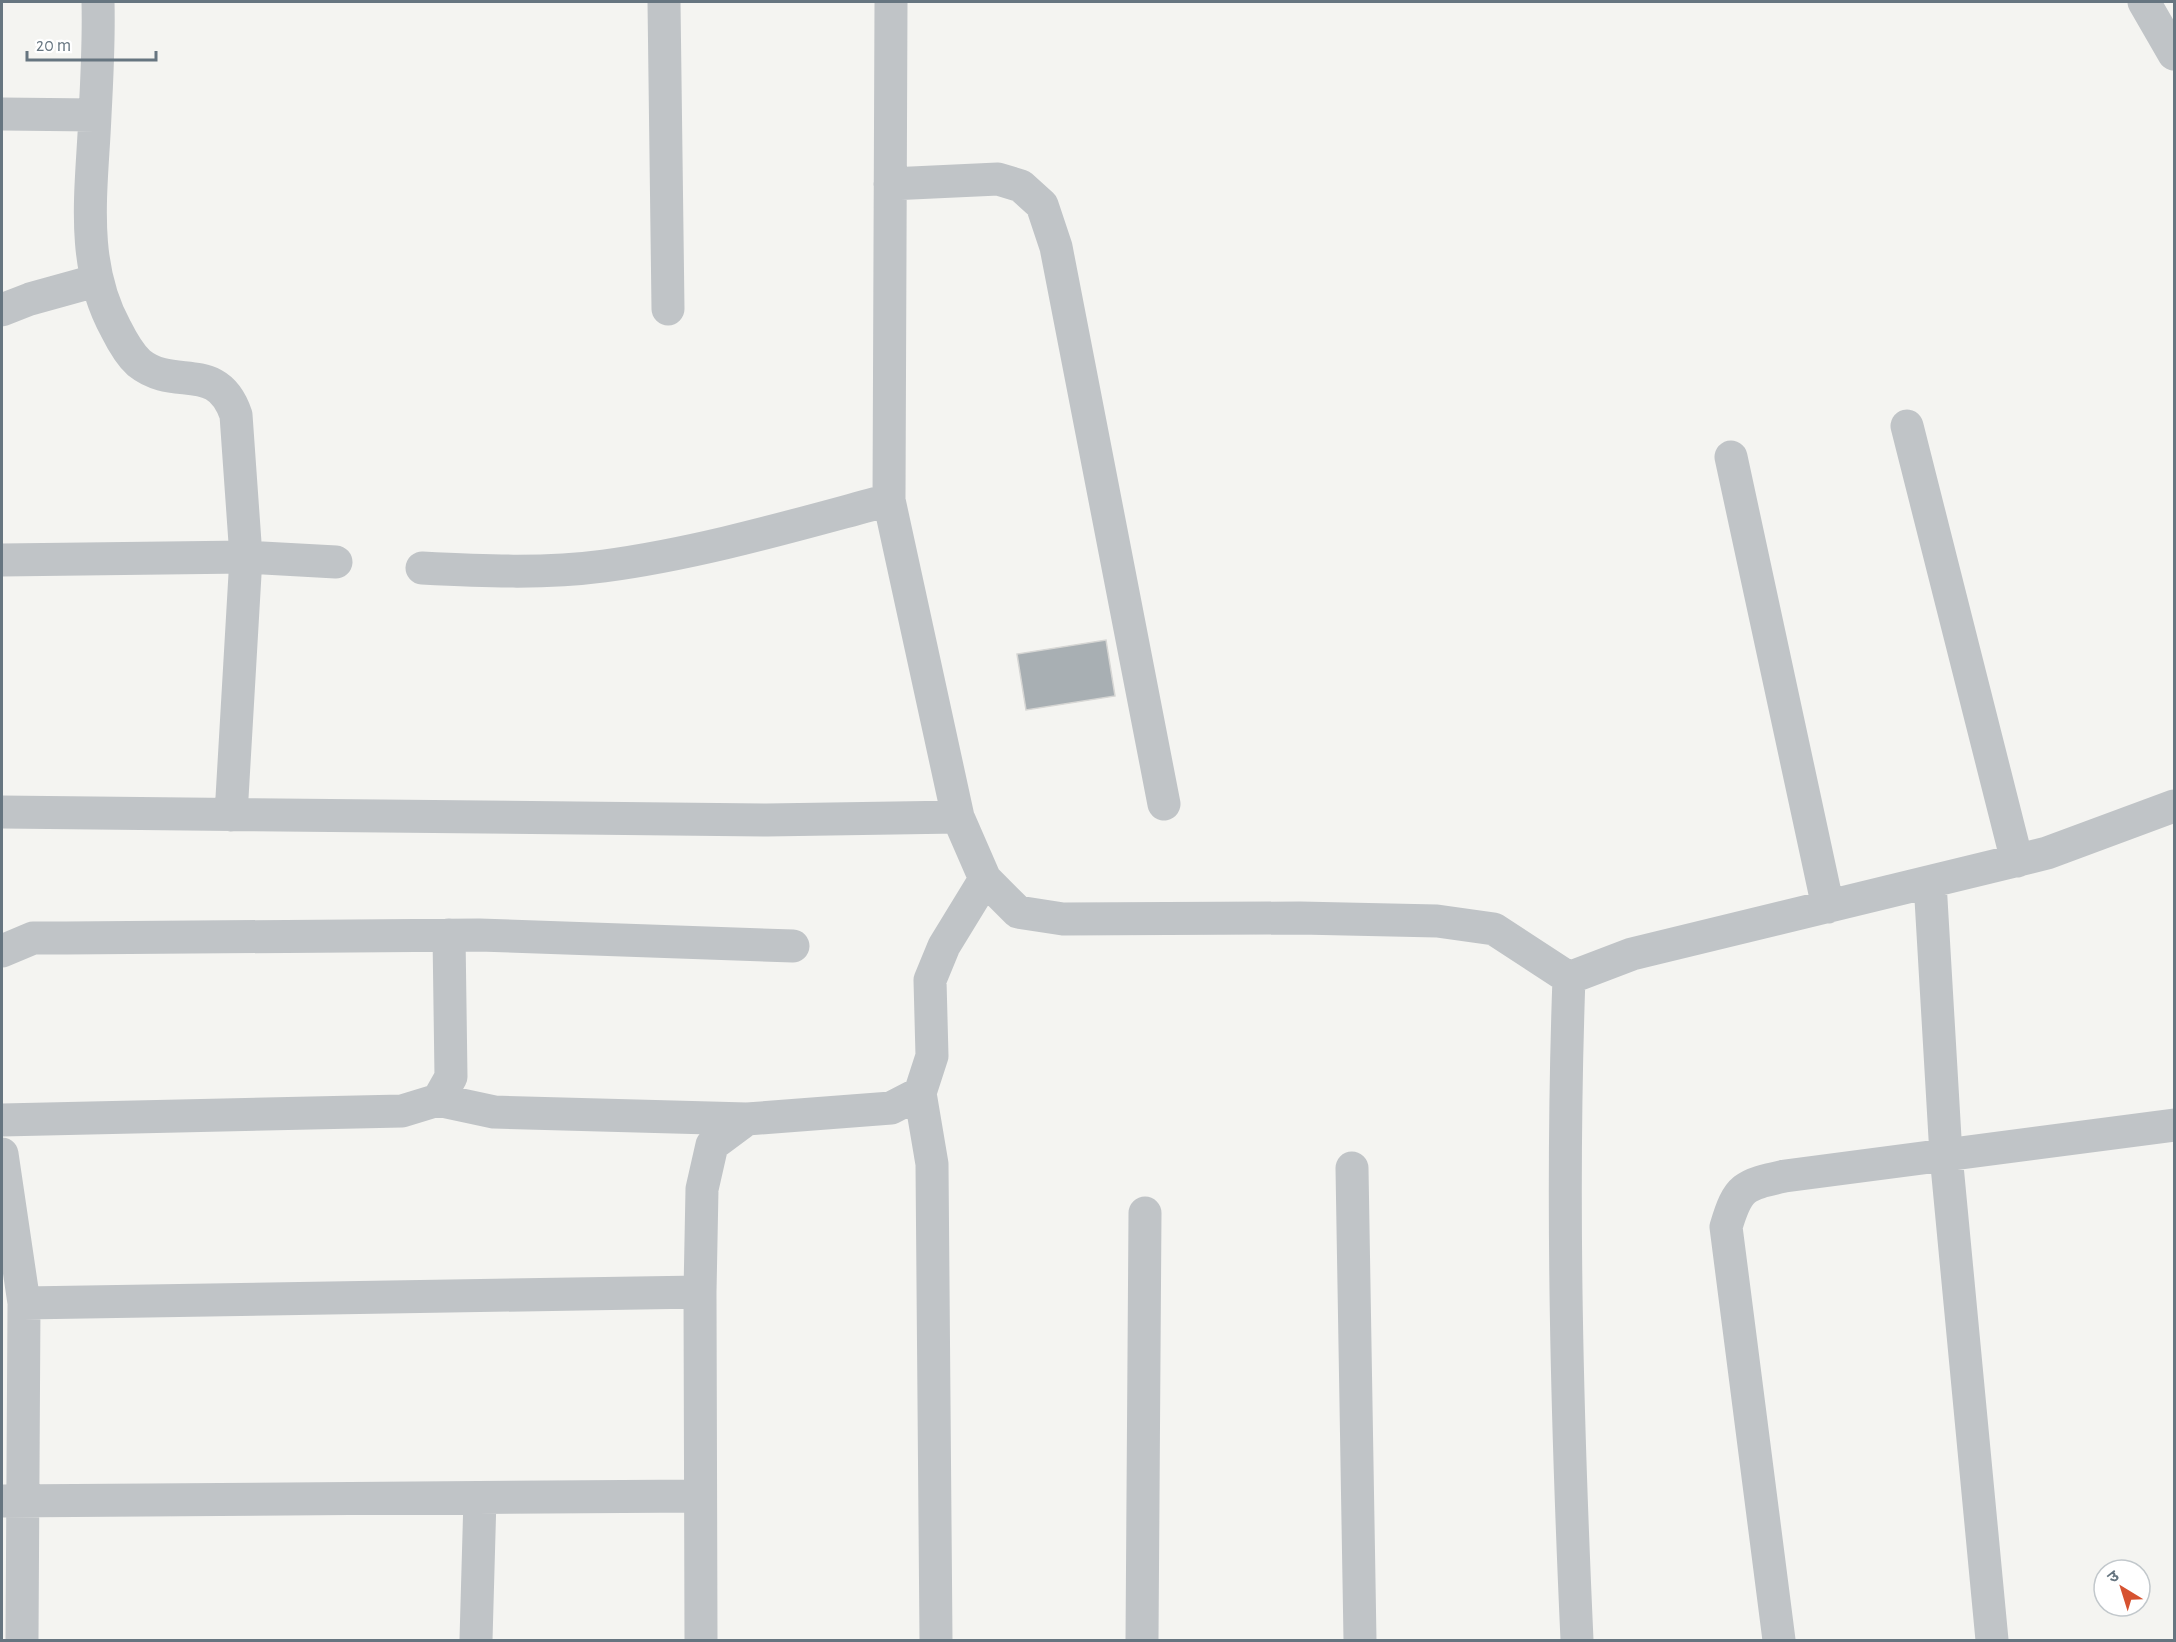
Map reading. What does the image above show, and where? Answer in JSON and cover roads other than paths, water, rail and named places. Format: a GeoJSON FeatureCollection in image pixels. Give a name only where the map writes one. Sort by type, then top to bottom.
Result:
{"type":"FeatureCollection","features":[{"type":"Feature","properties":{"kind":"street"},"geometry":{"type":"LineString","coordinates":[[98,2],[95,115],[88,224],[95,282],[106,312],[126,347],[140,363],[160,374],[210,382],[223,388],[231,398],[236,415],[246,557],[231,815]]}},
{"type":"Feature","properties":{"kind":"street"},"geometry":{"type":"LineString","coordinates":[[664,2],[668,309]]}},
{"type":"Feature","properties":{"kind":"street"},"geometry":{"type":"LineString","coordinates":[[891,2],[889,500],[958,817],[985,879],[1018,912],[1064,919],[1300,918],[1437,921],[1494,929],[1569,978]]}},
{"type":"Feature","properties":{"kind":"street"},"geometry":{"type":"LineString","coordinates":[[2144,2],[2175,54]]}},
{"type":"Feature","properties":{"kind":"street"},"geometry":{"type":"LineString","coordinates":[[2,114],[95,115]]}},
{"type":"Feature","properties":{"kind":"street"},"geometry":{"type":"LineString","coordinates":[[890,184],[998,179],[1021,186],[1042,205],[1056,247],[1164,804]]}},
{"type":"Feature","properties":{"kind":"street"},"geometry":{"type":"LineString","coordinates":[[2,310],[30,299],[95,282]]}},
{"type":"Feature","properties":{"kind":"street"},"geometry":{"type":"LineString","coordinates":[[1907,426],[2017,861]]}},
{"type":"Feature","properties":{"kind":"street"},"geometry":{"type":"LineString","coordinates":[[1731,457],[1828,906]]}},
{"type":"Feature","properties":{"kind":"street"},"geometry":{"type":"LineString","coordinates":[[422,568],[484,571],[602,567],[715,546],[889,500]]}},
{"type":"Feature","properties":{"kind":"street"},"geometry":{"type":"LineString","coordinates":[[2,560],[246,557],[336,562]]}},
{"type":"Feature","properties":{"kind":"street"},"geometry":{"type":"LineString","coordinates":[[1569,978],[1632,954],[2047,853],[2175,806]]}},
{"type":"Feature","properties":{"kind":"street"},"geometry":{"type":"LineString","coordinates":[[2,812],[755,820],[958,817]]}},
{"type":"Feature","properties":{"kind":"street"},"geometry":{"type":"LineString","coordinates":[[936,1641],[932,1164],[920,1093],[932,1056],[930,980],[944,946],[985,879]]}},
{"type":"Feature","properties":{"kind":"street"},"geometry":{"type":"LineString","coordinates":[[1930,882],[1946,1155],[1992,1641]]}},
{"type":"Feature","properties":{"kind":"street"},"geometry":{"type":"LineString","coordinates":[[438,1100],[450,1077],[448,935]]}},
{"type":"Feature","properties":{"kind":"street"},"geometry":{"type":"LineString","coordinates":[[2,951],[33,938],[448,935],[793,946]]}},
{"type":"Feature","properties":{"kind":"street"},"geometry":{"type":"LineString","coordinates":[[1569,978],[1564,1112],[1572,1523],[1577,1641]]}},
{"type":"Feature","properties":{"kind":"street"},"geometry":{"type":"LineString","coordinates":[[2,1120],[402,1111],[438,1100],[494,1112],[747,1119],[891,1108],[920,1093]]}},
{"type":"Feature","properties":{"kind":"street"},"geometry":{"type":"LineString","coordinates":[[701,1641],[699,1496],[702,1188],[711,1145],[747,1119]]}},
{"type":"Feature","properties":{"kind":"street"},"geometry":{"type":"LineString","coordinates":[[1779,1641],[1726,1227],[1734,1200],[1752,1183],[2175,1125]]}},
{"type":"Feature","properties":{"kind":"street"},"geometry":{"type":"LineString","coordinates":[[1352,1168],[1360,1641]]}},
{"type":"Feature","properties":{"kind":"street"},"geometry":{"type":"LineString","coordinates":[[2,1170],[24,1303],[13,1502],[22,1641]]}},
{"type":"Feature","properties":{"kind":"street"},"geometry":{"type":"LineString","coordinates":[[1142,1641],[1145,1212]]}},
{"type":"Feature","properties":{"kind":"street"},"geometry":{"type":"LineString","coordinates":[[24,1303],[700,1292]]}},
{"type":"Feature","properties":{"kind":"street"},"geometry":{"type":"LineString","coordinates":[[13,1502],[699,1496]]}},
{"type":"Feature","properties":{"kind":"street"},"geometry":{"type":"LineString","coordinates":[[476,1641],[480,1498]]}}]}
